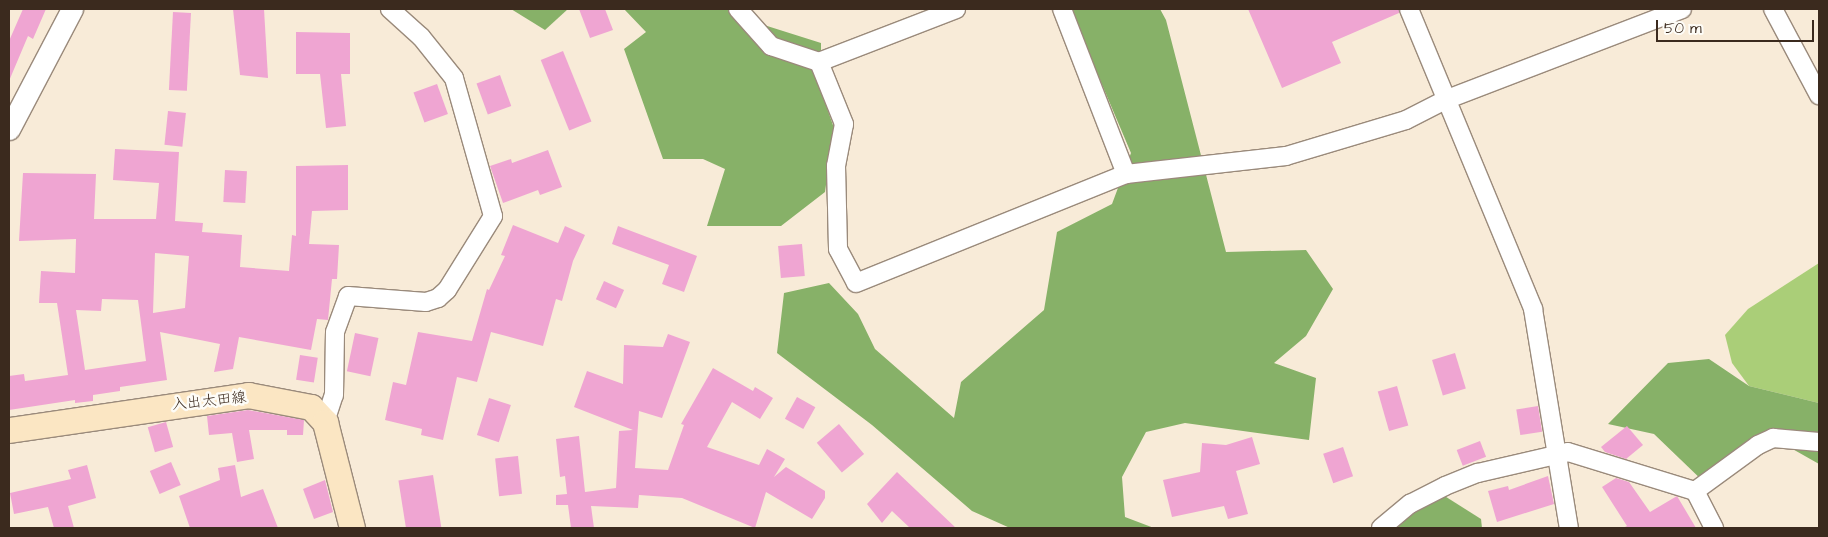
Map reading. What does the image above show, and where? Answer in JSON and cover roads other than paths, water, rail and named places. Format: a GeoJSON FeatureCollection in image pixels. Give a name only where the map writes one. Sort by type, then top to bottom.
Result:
{"type":"FeatureCollection","features":[{"type":"Feature","properties":{"kind":"main road","name":"入出太田線"},"geometry":{"type":"LineString","coordinates":[[9,430],[248,395],[311,407],[324,422]]}},
{"type":"Feature","properties":{"kind":"main road"},"geometry":{"type":"LineString","coordinates":[[324,422],[352,528]]}},
{"type":"Feature","properties":{"kind":"street"},"geometry":{"type":"LineString","coordinates":[[9,129],[72,9]]}},
{"type":"Feature","properties":{"kind":"street"},"geometry":{"type":"LineString","coordinates":[[324,422],[334,395],[335,332],[348,296],[426,302],[438,298],[447,290],[493,216],[454,78],[421,37],[390,9]]}},
{"type":"Feature","properties":{"kind":"street"},"geometry":{"type":"LineString","coordinates":[[738,9],[771,46],[819,62],[956,9]]}},
{"type":"Feature","properties":{"kind":"street"},"geometry":{"type":"LineString","coordinates":[[1062,9],[1126,174]]}},
{"type":"Feature","properties":{"kind":"street"},"geometry":{"type":"LineString","coordinates":[[1409,9],[1533,309],[1569,528]]}},
{"type":"Feature","properties":{"kind":"street"},"geometry":{"type":"LineString","coordinates":[[819,62],[844,124],[836,166],[838,249],[856,283],[1126,174],[1286,156],[1406,120],[1445,100],[1682,9]]}},
{"type":"Feature","properties":{"kind":"street"},"geometry":{"type":"LineString","coordinates":[[1773,9],[1819,94]]}},
{"type":"Feature","properties":{"kind":"street"},"geometry":{"type":"LineString","coordinates":[[1695,491],[1758,445],[1773,438],[1819,442]]}},
{"type":"Feature","properties":{"kind":"street"},"geometry":{"type":"LineString","coordinates":[[1381,528],[1410,504],[1445,486],[1478,473],[1555,452],[1568,452],[1695,491],[1714,528]]}}]}
